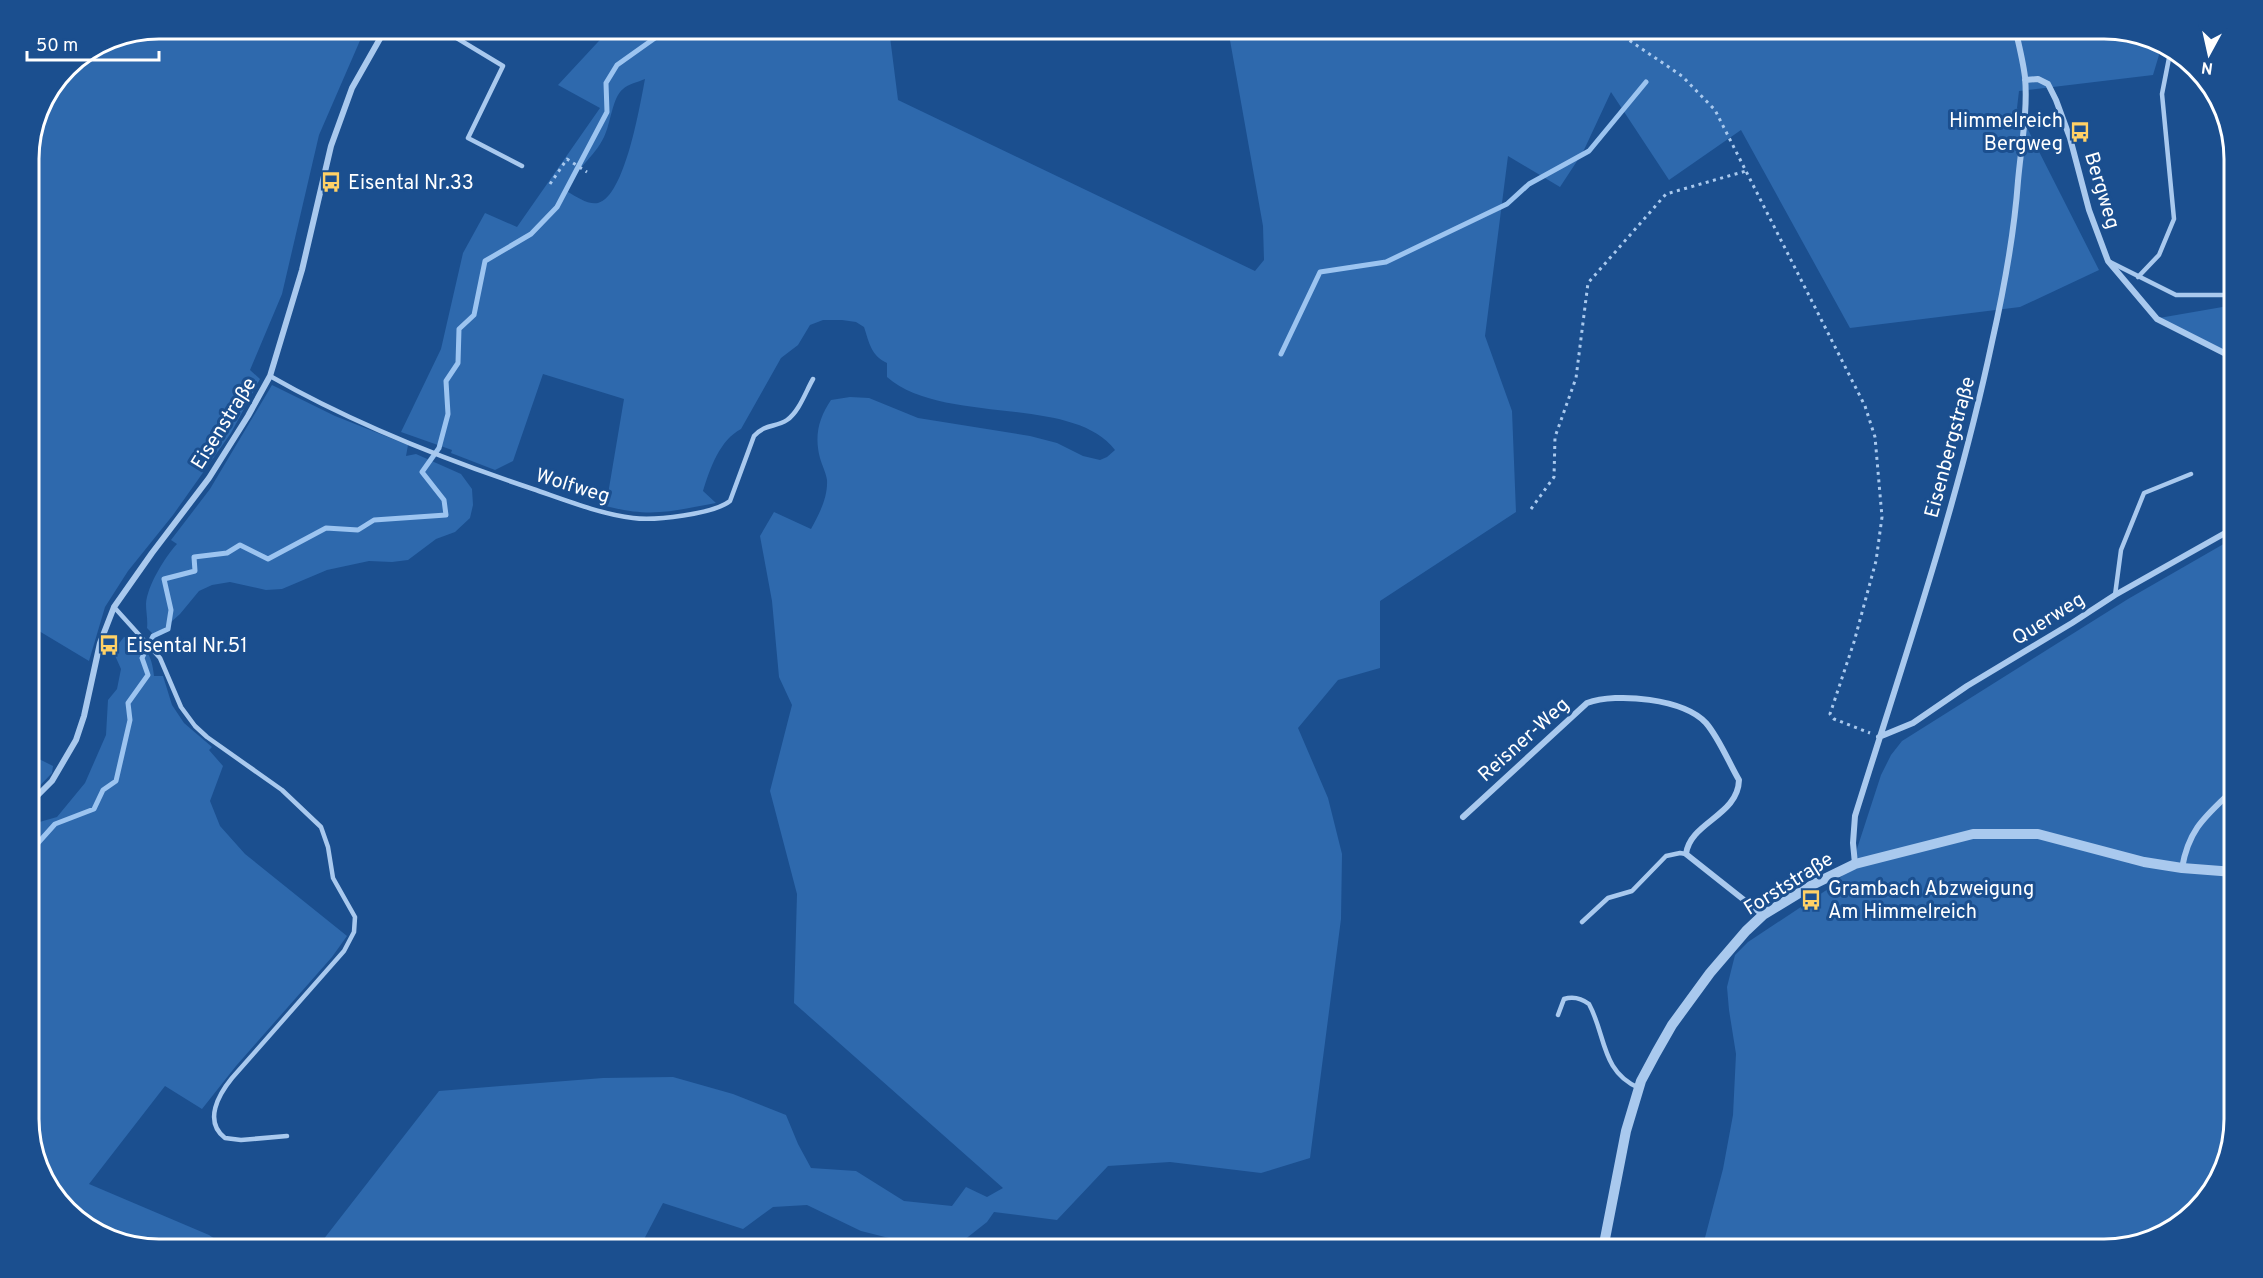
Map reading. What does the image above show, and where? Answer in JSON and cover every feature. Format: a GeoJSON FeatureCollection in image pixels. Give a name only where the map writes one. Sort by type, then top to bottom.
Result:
{"type":"FeatureCollection","features":[{"type":"Feature","properties":{"kind":"street","name":"Eisenstraße"},"geometry":{"type":"LineString","coordinates":[[39,794],[52,781],[81,728],[100,644],[114,607],[209,478],[270,376],[302,270],[331,146],[352,88],[380,39]]}},
{"type":"Feature","properties":{"kind":"street","name":"Eisenbergstraße"},"geometry":{"type":"LineString","coordinates":[[1855,864],[1853,843],[1855,816],[1924,602],[1968,444],[1986,373],[2009,260],[2019,176],[2025,80],[2018,39]]}},
{"type":"Feature","properties":{"kind":"street","name":"Bergweg"},"geometry":{"type":"LineString","coordinates":[[2025,80],[2038,79],[2048,84],[2056,100],[2070,138],[2089,210],[2108,261],[2157,319],[2224,353]]}},
{"type":"Feature","properties":{"kind":"street","name":"Querweg"},"geometry":{"type":"LineString","coordinates":[[1880,737],[1913,723],[1967,686],[2115,595],[2224,534]]}},
{"type":"Feature","properties":{"kind":"street","name":"Reisner-Weg"},"geometry":{"type":"LineString","coordinates":[[1463,817],[1587,704],[1601,698],[1627,697],[1682,708],[1695,713],[1708,725],[1739,780],[1739,790],[1732,802],[1690,839],[1686,854]]}},
{"type":"Feature","properties":{"kind":"street"},"geometry":{"type":"LineString","coordinates":[[2182,868],[2186,847],[2201,820],[2224,798]]}},
{"type":"Feature","properties":{"kind":"street","name":"Forststraße"},"geometry":{"type":"LineString","coordinates":[[1605,1239],[1619,1161],[1639,1088],[1672,1025],[1710,973],[1746,931],[1763,915],[1814,884],[1855,864],[1973,834],[2038,834],[2144,862],[2224,871]]}},
{"type":"Feature","properties":{"kind":"street"},"geometry":{"type":"LineString","coordinates":[[1686,854],[1763,915]]}},
{"type":"Feature","properties":{"kind":"lane"},"geometry":{"type":"LineString","coordinates":[[458,39],[503,66],[468,138],[522,166]]}},
{"type":"Feature","properties":{"kind":"lane"},"geometry":{"type":"LineString","coordinates":[[2138,277],[2158,255],[2174,219],[2162,94],[2169,58]]}},
{"type":"Feature","properties":{"kind":"lane"},"geometry":{"type":"LineString","coordinates":[[2108,261],[2176,296],[2224,295]]}},
{"type":"Feature","properties":{"kind":"lane","name":"Wolfweg"},"geometry":{"type":"LineString","coordinates":[[270,376],[318,402],[493,476],[630,518],[653,519],[718,508],[730,501],[754,436],[761,429],[790,417],[813,379]]}},
{"type":"Feature","properties":{"kind":"lane"},"geometry":{"type":"LineString","coordinates":[[2115,595],[2121,549],[2144,493],[2191,474]]}},
{"type":"Feature","properties":{"kind":"lane"},"geometry":{"type":"LineString","coordinates":[[114,607],[160,658],[181,707],[195,726],[282,790],[321,827],[328,847],[333,878],[355,917],[354,932],[344,951],[232,1078],[218,1098],[214,1110],[217,1127],[225,1138],[241,1140],[287,1136]]}},
{"type":"Feature","properties":{"kind":"lane"},"geometry":{"type":"LineString","coordinates":[[1582,922],[1608,898],[1632,891],[1666,855],[1686,854]]}},
{"type":"Feature","properties":{"kind":"lane"},"geometry":{"type":"LineString","coordinates":[[1558,1015],[1564,999],[1580,998],[1589,1004],[1605,1051],[1615,1069],[1622,1079],[1639,1088]]}},
{"type":"Feature","properties":{"kind":"path"},"geometry":{"type":"LineString","coordinates":[[1627,39],[1682,76],[1715,110],[1865,406],[1875,437],[1882,517],[1876,561],[1854,642],[1830,714],[1834,718],[1880,737]]}},
{"type":"Feature","properties":{"kind":"path"},"geometry":{"type":"LineString","coordinates":[[550,184],[567,159],[587,172]]}},
{"type":"Feature","properties":{"kind":"path"},"geometry":{"type":"LineString","coordinates":[[1531,509],[1554,477],[1555,437],[1576,378],[1588,283],[1666,194],[1746,171]]}},
{"type":"Feature","properties":{"kind":"shaded area"},"geometry":{"type":"Polygon","coordinates":[[[159,39],[361,39],[319,135],[282,294],[250,370],[260,379],[231,433],[173,515],[128,571],[105,607],[89,661],[39,631],[39,151],[45,120],[51,106],[74,74],[92,59],[128,43],[159,39]]]}},
{"type":"Feature","properties":{"kind":"shaded area"},"geometry":{"type":"Polygon","coordinates":[[[601,39],[890,39],[898,100],[1255,271],[1264,260],[1263,226],[1230,39],[2104,39],[2135,43],[2150,48],[2159,55],[2153,75],[2019,91],[2017,108],[2099,270],[2020,307],[1850,328],[1741,130],[1669,180],[1611,92],[1583,152],[1560,187],[1508,156],[1485,336],[1512,411],[1516,512],[1380,601],[1380,668],[1338,680],[1298,728],[1328,798],[1342,854],[1341,919],[1310,1158],[1261,1173],[1170,1162],[1108,1166],[1057,1220],[994,1212],[987,1222],[965,1239],[893,1239],[861,1231],[807,1205],[773,1207],[743,1229],[663,1203],[644,1239],[324,1239],[439,1091],[603,1078],[673,1077],[733,1094],[786,1115],[811,1168],[856,1171],[904,1201],[952,1206],[966,1187],[987,1197],[1003,1188],[794,1003],[797,894],[770,791],[792,705],[779,677],[772,601],[760,536],[774,512],[811,529],[822,506],[827,487],[818,450],[818,434],[823,413],[831,400],[850,397],[869,398],[918,418],[1030,436],[1057,443],[1083,456],[1100,460],[1115,450],[1095,433],[1069,422],[1039,415],[940,401],[911,392],[887,377],[887,363],[877,357],[864,327],[856,322],[842,320],[823,320],[810,325],[798,345],[781,358],[741,429],[727,440],[713,464],[703,491],[716,503],[661,512],[636,512],[606,506],[624,399],[543,374],[513,461],[495,470],[451,453],[452,450],[401,432],[441,349],[463,253],[485,213],[517,227],[600,108],[558,85],[601,39]],[[645,79],[628,86],[619,93],[604,137],[579,170],[568,192],[590,203],[598,203],[608,197],[623,168],[635,128],[645,79]]]}},
{"type":"Feature","properties":{"kind":"shaded area"},"geometry":{"type":"Polygon","coordinates":[[[2224,307],[2224,351],[2159,318],[2224,307]]]}},
{"type":"Feature","properties":{"kind":"shaded area"},"geometry":{"type":"Polygon","coordinates":[[[272,385],[335,416],[408,445],[406,456],[416,454],[461,474],[472,489],[473,505],[470,518],[455,532],[436,539],[408,560],[369,561],[327,570],[282,589],[266,590],[230,582],[212,585],[199,591],[180,614],[161,631],[153,634],[147,628],[147,597],[157,572],[177,544],[171,540],[210,489],[272,385]]]}},
{"type":"Feature","properties":{"kind":"shaded area"},"geometry":{"type":"Polygon","coordinates":[[[2224,544],[2224,1119],[2220,1150],[2208,1179],[2189,1204],[2164,1223],[2150,1230],[2120,1238],[1705,1239],[1723,1169],[1733,1115],[1736,1054],[1727,987],[1735,955],[1748,942],[1828,889],[1842,876],[1854,858],[1881,775],[1891,755],[1902,741],[2128,599],[2224,544]]]}},
{"type":"Feature","properties":{"kind":"shaded area"},"geometry":{"type":"Polygon","coordinates":[[[124,637],[142,646],[149,656],[154,676],[163,676],[172,705],[184,723],[212,747],[209,750],[223,766],[210,801],[220,826],[245,854],[347,936],[332,957],[236,1066],[202,1109],[165,1086],[89,1184],[215,1239],[143,1238],[113,1230],[99,1223],[74,1204],[59,1186],[45,1158],[41,1142],[39,1127],[39,822],[57,817],[85,783],[106,735],[108,700],[117,689],[121,669],[113,651],[124,637]]]}},
{"type":"Feature","properties":{"kind":"shaded area"},"geometry":{"type":"Polygon","coordinates":[[[39,759],[53,766],[52,773],[39,787],[39,759]]]}},
{"type":"Feature","properties":{"kind":"waterway"},"geometry":{"type":"LineString","coordinates":[[39,842],[55,824],[94,809],[103,790],[116,781],[130,720],[128,703],[148,675],[142,658],[153,636],[168,629],[171,610],[164,579],[195,571],[194,557],[227,553],[240,545],[268,559],[326,528],[358,530],[374,520],[446,515],[444,500],[422,472],[439,448],[448,414],[446,381],[458,363],[459,329],[474,315],[485,261],[531,234],[557,207],[607,112],[606,83],[617,65],[654,39]]}},
{"type":"Feature","properties":{"kind":"waterway"},"geometry":{"type":"LineString","coordinates":[[1281,354],[1320,272],[1386,262],[1507,204],[1529,184],[1589,151],[1646,82]]}},
{"type":"Feature","properties":{"kind":"place","name":"Himmelreich Bergweg"},"geometry":{"type":"Point","coordinates":[2080,132]}},
{"type":"Feature","properties":{"kind":"place","name":"Eisental Nr.33"},"geometry":{"type":"Point","coordinates":[331,182]}},
{"type":"Feature","properties":{"kind":"place","name":"Eisental Nr.51"},"geometry":{"type":"Point","coordinates":[109,645]}},
{"type":"Feature","properties":{"kind":"place","name":"Grambach Abzweigung Am Himmelreich"},"geometry":{"type":"Point","coordinates":[1811,900]}}]}
